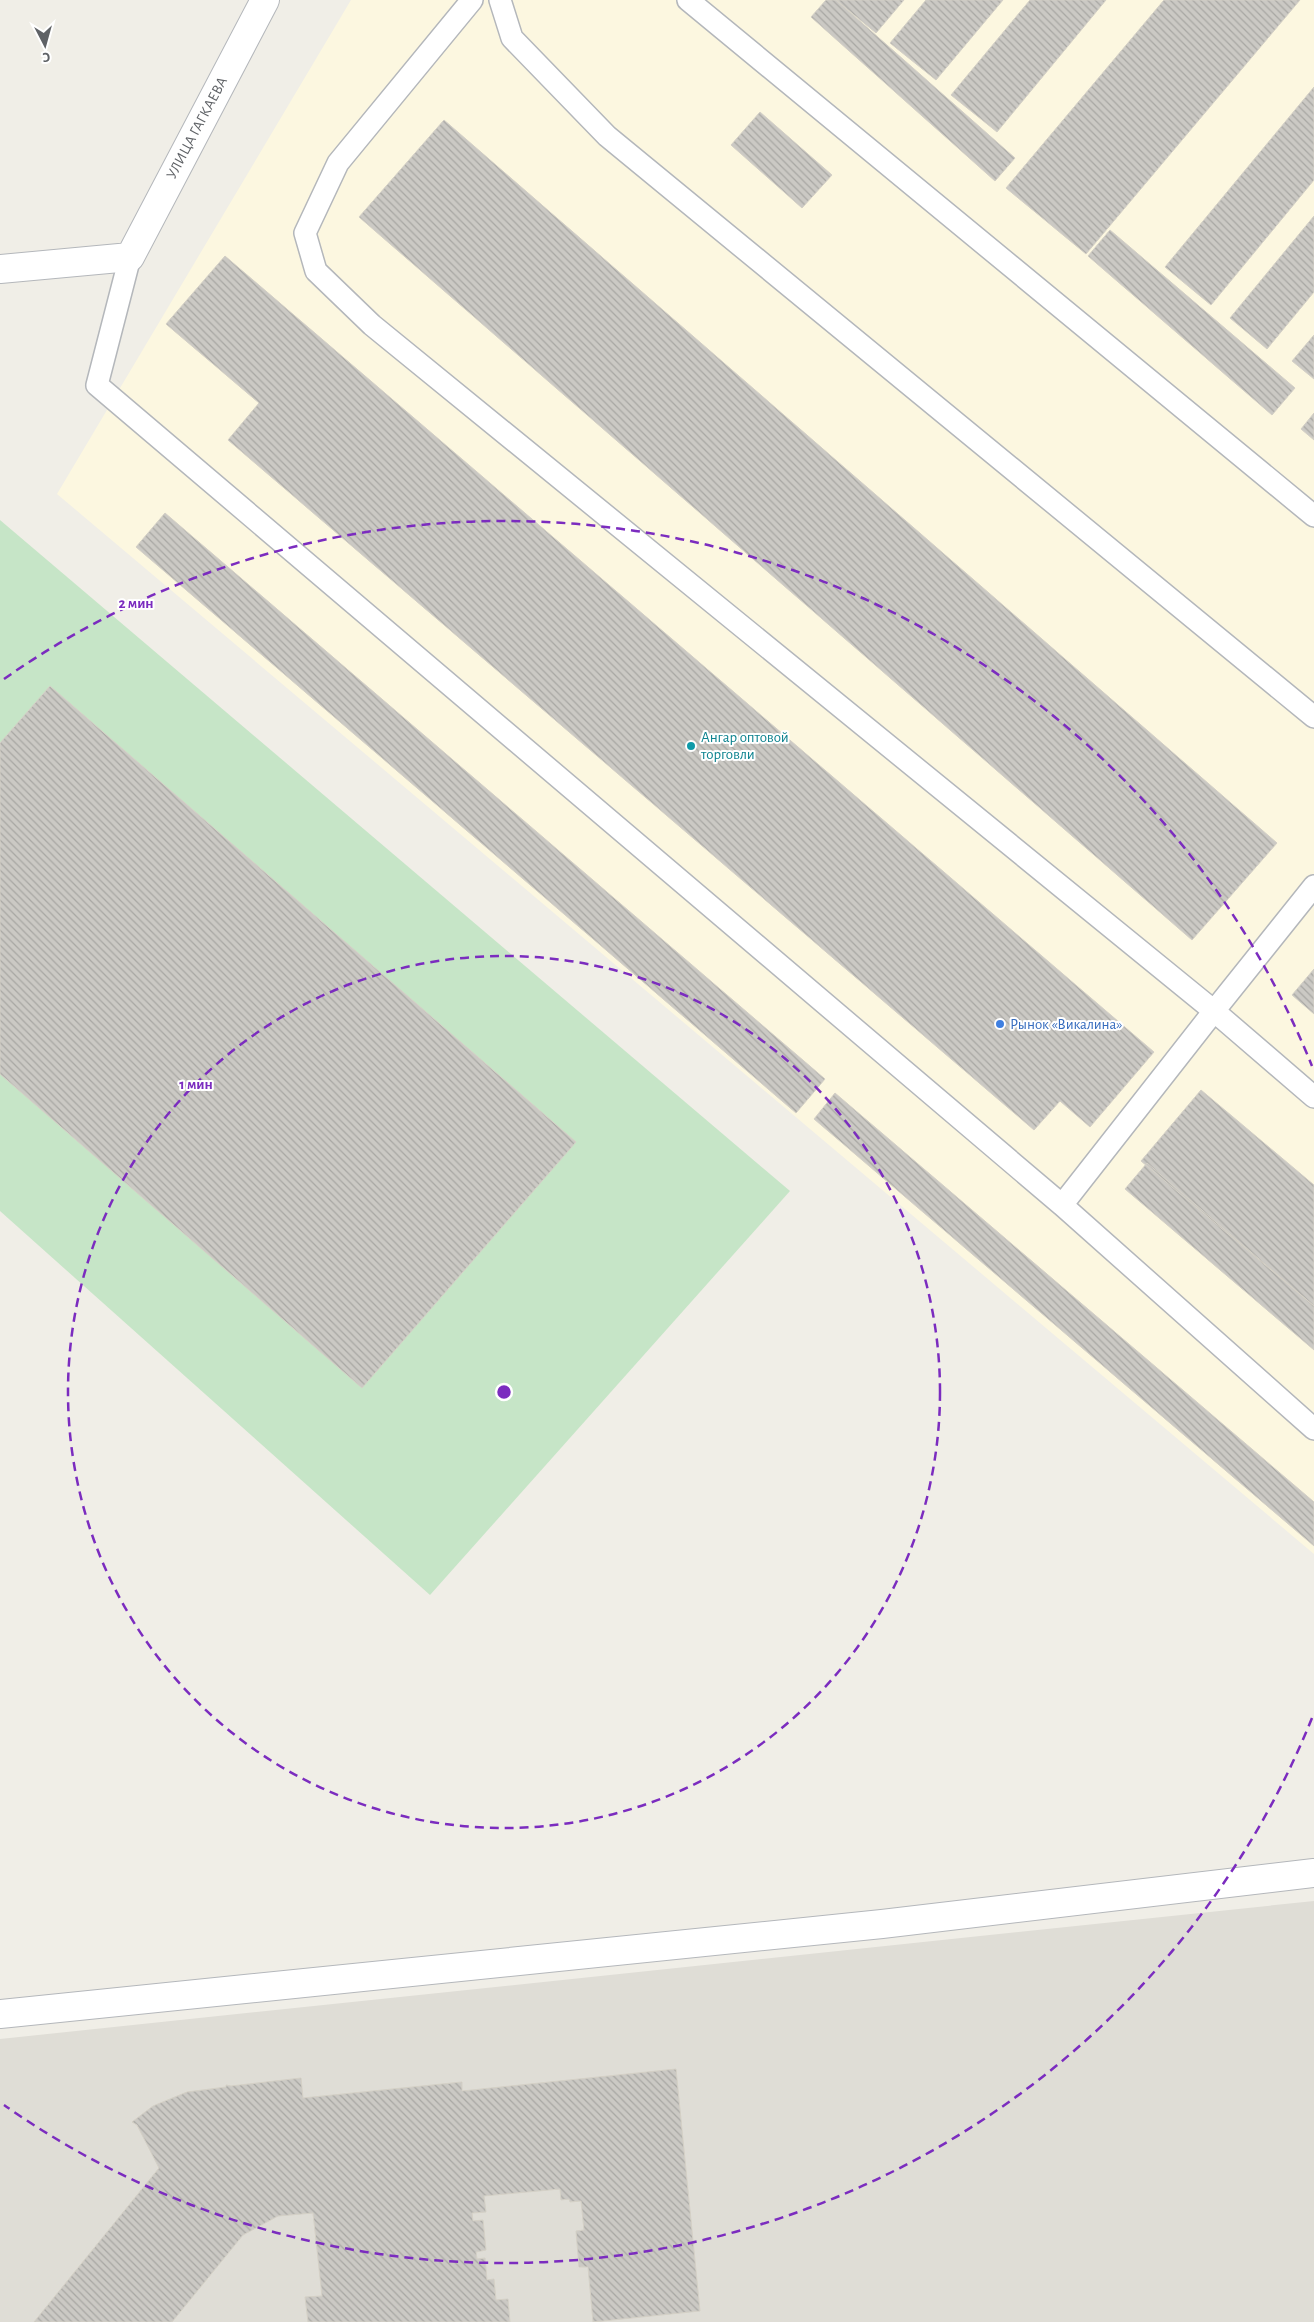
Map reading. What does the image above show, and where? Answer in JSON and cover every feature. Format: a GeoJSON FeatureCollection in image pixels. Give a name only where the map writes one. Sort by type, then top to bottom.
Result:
{"type":"FeatureCollection","features":[{"type":"Feature","properties":{"kind":"street","name":"УЛИЦА ГАГКАЕВА"},"geometry":{"type":"LineString","coordinates":[[130,257],[265,0]]}},
{"type":"Feature","properties":{"kind":"street"},"geometry":{"type":"LineString","coordinates":[[0,270],[130,257]]}},
{"type":"Feature","properties":{"kind":"street"},"geometry":{"type":"LineString","coordinates":[[0,2014],[882,1924],[1314,1873]]}},
{"type":"Feature","properties":{"kind":"lane"},"geometry":{"type":"LineString","coordinates":[[472,0],[338,163],[305,233],[316,271],[372,325],[1214,1011],[1314,1097]]}},
{"type":"Feature","properties":{"kind":"lane"},"geometry":{"type":"LineString","coordinates":[[500,0],[512,38],[607,136],[1314,716]]}},
{"type":"Feature","properties":{"kind":"lane"},"geometry":{"type":"LineString","coordinates":[[688,0],[1314,516]]}},
{"type":"Feature","properties":{"kind":"lane"},"geometry":{"type":"LineString","coordinates":[[130,257],[97,384],[1062,1204],[1314,1430]]}},
{"type":"Feature","properties":{"kind":"lane"},"geometry":{"type":"LineString","coordinates":[[1062,1204],[1314,886]]}},
{"type":"Feature","properties":{"kind":"shaded area","name":"Рынок «Викалина»"},"geometry":{"type":"Polygon","coordinates":[[[351,0],[1314,0],[1314,1554],[57,494],[351,0]]]}},
{"type":"Feature","properties":{"kind":"shaded area"},"geometry":{"type":"Polygon","coordinates":[[[1314,1901],[1314,2322],[0,2322],[0,2039],[1314,1901]]]}},
{"type":"Feature","properties":{"kind":"green space"},"geometry":{"type":"Polygon","coordinates":[[[0,520],[790,1191],[430,1595],[0,1211],[0,520]]]}},
{"type":"Feature","properties":{"kind":"building"},"geometry":{"type":"Polygon","coordinates":[[[826,0],[836,0],[1015,158],[995,181],[811,17],[826,0]]]}},
{"type":"Feature","properties":{"kind":"building"},"geometry":{"type":"Polygon","coordinates":[[[836,0],[904,0],[876,33],[836,0]]]}},
{"type":"Feature","properties":{"kind":"building"},"geometry":{"type":"Polygon","coordinates":[[[926,0],[1003,0],[936,80],[890,43],[926,0]]]}},
{"type":"Feature","properties":{"kind":"building"},"geometry":{"type":"Polygon","coordinates":[[[1030,0],[1106,0],[997,132],[951,95],[1030,0]]]}},
{"type":"Feature","properties":{"kind":"building"},"geometry":{"type":"Polygon","coordinates":[[[1164,0],[1300,0],[1086,254],[1006,188],[1164,0]]]}},
{"type":"Feature","properties":{"kind":"building"},"geometry":{"type":"Polygon","coordinates":[[[1314,87],[1314,180],[1211,305],[1165,267],[1314,87]]]}},
{"type":"Feature","properties":{"kind":"building"},"geometry":{"type":"Polygon","coordinates":[[[760,112],[832,175],[802,208],[731,145],[760,112]]]}},
{"type":"Feature","properties":{"kind":"building"},"geometry":{"type":"Polygon","coordinates":[[[444,120],[1277,843],[1192,940],[359,217],[444,120]]]}},
{"type":"Feature","properties":{"kind":"building"},"geometry":{"type":"Polygon","coordinates":[[[1314,216],[1314,292],[1267,349],[1230,318],[1314,216]]]}},
{"type":"Feature","properties":{"kind":"building"},"geometry":{"type":"Polygon","coordinates":[[[1110,230],[1295,388],[1272,415],[1088,256],[1110,230]]]}},
{"type":"Feature","properties":{"kind":"building","name":"Ангар оптовой торговли"},"geometry":{"type":"Polygon","coordinates":[[[225,256],[1154,1052],[1090,1127],[1060,1101],[1034,1130],[228,440],[259,403],[166,324],[225,256]]]}},
{"type":"Feature","properties":{"kind":"building"},"geometry":{"type":"Polygon","coordinates":[[[1314,335],[1314,379],[1292,361],[1314,335]]]}},
{"type":"Feature","properties":{"kind":"building"},"geometry":{"type":"Polygon","coordinates":[[[1314,413],[1314,440],[1301,429],[1314,413]]]}},
{"type":"Feature","properties":{"kind":"building"},"geometry":{"type":"Polygon","coordinates":[[[165,513],[825,1079],[796,1113],[136,547],[165,513]]]}},
{"type":"Feature","properties":{"kind":"building"},"geometry":{"type":"Polygon","coordinates":[[[50,686],[576,1142],[362,1388],[0,1074],[0,743],[50,686]]]}},
{"type":"Feature","properties":{"kind":"building"},"geometry":{"type":"Polygon","coordinates":[[[1314,969],[1314,1014],[1292,995],[1314,969]]]}},
{"type":"Feature","properties":{"kind":"building"},"geometry":{"type":"Polygon","coordinates":[[[1201,1090],[1314,1185],[1314,1306],[1141,1161],[1201,1090]]]}},
{"type":"Feature","properties":{"kind":"building"},"geometry":{"type":"Polygon","coordinates":[[[835,1093],[1314,1502],[1314,1546],[814,1119],[835,1093]]]}},
{"type":"Feature","properties":{"kind":"building"},"geometry":{"type":"Polygon","coordinates":[[[1147,1163],[1314,1306],[1314,1350],[1125,1189],[1147,1163]]]}},
{"type":"Feature","properties":{"kind":"building"},"geometry":{"type":"Polygon","coordinates":[[[676,2069],[700,2311],[593,2322],[588,2267],[579,2267],[576,2231],[584,2230],[581,2201],[570,2202],[569,2199],[561,2200],[560,2189],[484,2196],[486,2212],[472,2213],[473,2221],[483,2220],[486,2250],[476,2252],[477,2259],[485,2258],[487,2280],[494,2279],[496,2300],[508,2299],[510,2322],[308,2322],[305,2297],[322,2296],[313,2213],[278,2216],[243,2235],[172,2322],[34,2322],[159,2168],[137,2125],[132,2122],[153,2106],[187,2092],[226,2087],[226,2085],[301,2078],[303,2098],[462,2082],[462,2091],[676,2069]]]}},
{"type":"Feature","properties":{"kind":"place","name":"Ангар оптовой торговли"},"geometry":{"type":"Point","coordinates":[691,746]}},
{"type":"Feature","properties":{"kind":"place","name":"Рынок «Викалина»"},"geometry":{"type":"Point","coordinates":[1000,1024]}}]}
